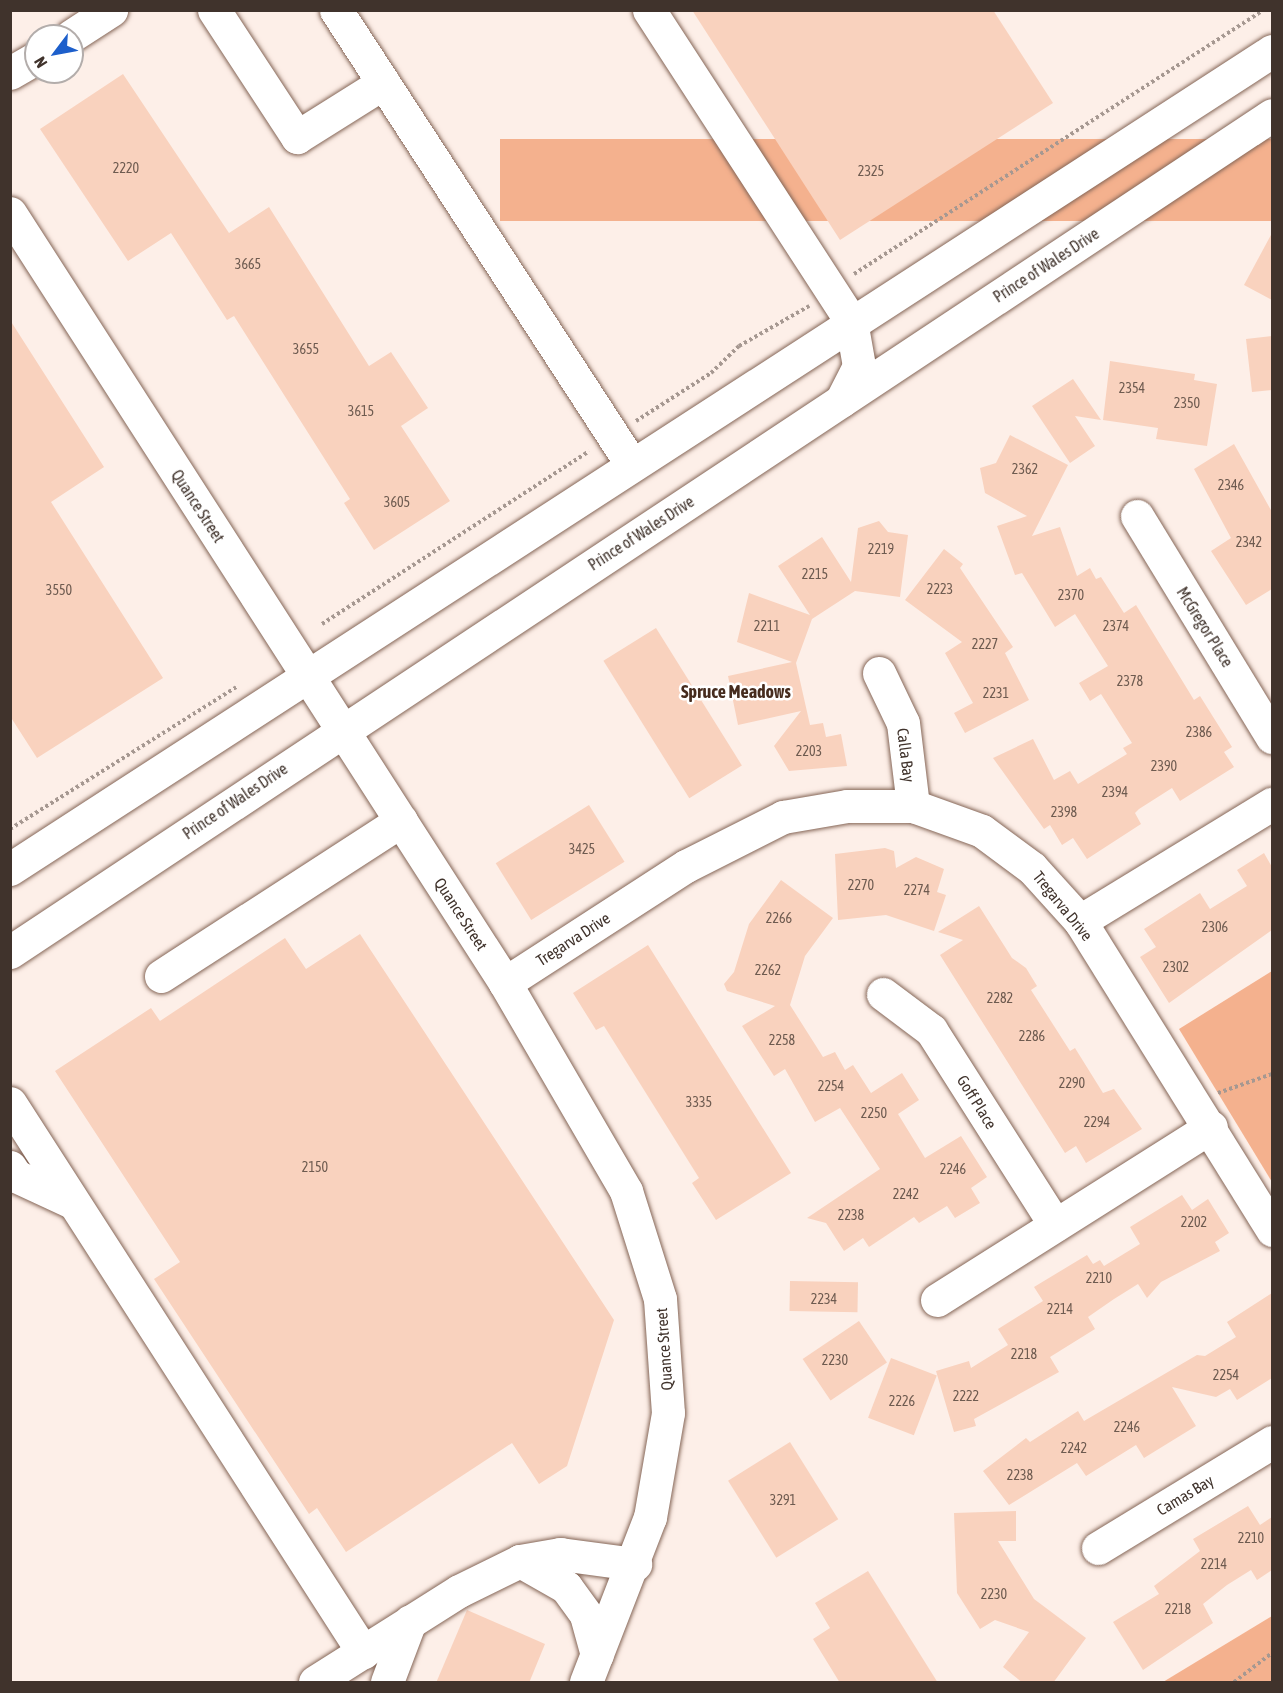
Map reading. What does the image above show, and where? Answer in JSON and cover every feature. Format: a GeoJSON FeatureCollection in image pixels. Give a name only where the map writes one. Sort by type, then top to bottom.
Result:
{"type":"FeatureCollection","features":[{"type":"Feature","properties":{"kind":"street"},"geometry":{"type":"LineString","coordinates":[[84,28],[111,10]]}},
{"type":"Feature","properties":{"kind":"street"},"geometry":{"type":"LineString","coordinates":[[214,10],[297,137],[383,83]]}},
{"type":"Feature","properties":{"kind":"street"},"geometry":{"type":"LineString","coordinates":[[336,10],[632,465]]}},
{"type":"Feature","properties":{"kind":"street"},"geometry":{"type":"LineString","coordinates":[[649,10],[834,289],[851,321],[859,366],[841,401]]}},
{"type":"Feature","properties":{"kind":"street"},"geometry":{"type":"LineString","coordinates":[[10,869],[309,678],[851,321],[1272,51]]}},
{"type":"Feature","properties":{"kind":"street"},"geometry":{"type":"LineString","coordinates":[[10,73],[24,64]]}},
{"type":"Feature","properties":{"kind":"street","name":"Prince of Wales Drive"},"geometry":{"type":"LineString","coordinates":[[10,952],[342,729],[1272,115]]}},
{"type":"Feature","properties":{"kind":"street","name":"Quance Street"},"geometry":{"type":"LineString","coordinates":[[10,213],[505,983],[626,1191],[660,1299],[668,1413],[650,1517],[635,1563],[591,1669]]}},
{"type":"Feature","properties":{"kind":"street","name":"McGregor Place"},"geometry":{"type":"LineString","coordinates":[[1137,516],[1272,736]]}},
{"type":"Feature","properties":{"kind":"street","name":"Calla Bay"},"geometry":{"type":"LineString","coordinates":[[879,673],[903,723],[913,806]]}},
{"type":"Feature","properties":{"kind":"street"},"geometry":{"type":"LineString","coordinates":[[1080,921],[1272,804]]}},
{"type":"Feature","properties":{"kind":"street","name":"Tregarva Drive"},"geometry":{"type":"LineString","coordinates":[[505,983],[686,866],[783,817],[847,806],[913,806],[982,831],[1032,868],[1080,921],[1204,1116],[1272,1230]]}},
{"type":"Feature","properties":{"kind":"street"},"geometry":{"type":"LineString","coordinates":[[161,976],[401,821]]}},
{"type":"Feature","properties":{"kind":"street","name":"Goff Place"},"geometry":{"type":"LineString","coordinates":[[883,994],[931,1030],[1055,1225]]}},
{"type":"Feature","properties":{"kind":"street"},"geometry":{"type":"LineString","coordinates":[[10,1103],[70,1201],[363,1652]]}},
{"type":"Feature","properties":{"kind":"street"},"geometry":{"type":"LineString","coordinates":[[938,1300],[1055,1225],[1204,1116]]}},
{"type":"Feature","properties":{"kind":"street"},"geometry":{"type":"LineString","coordinates":[[10,1167],[16,1176],[70,1201]]}},
{"type":"Feature","properties":{"kind":"street","name":"Camas Bay"},"geometry":{"type":"LineString","coordinates":[[1098,1548],[1272,1442]]}},
{"type":"Feature","properties":{"kind":"street"},"geometry":{"type":"LineString","coordinates":[[315,1683],[410,1621],[520,1561],[560,1554],[635,1563]]}},
{"type":"Feature","properties":{"kind":"street"},"geometry":{"type":"LineString","coordinates":[[520,1561],[566,1587],[586,1615],[591,1669]]}},
{"type":"Feature","properties":{"kind":"street"},"geometry":{"type":"LineString","coordinates":[[387,1683],[410,1621]]}},
{"type":"Feature","properties":{"kind":"path"},"geometry":{"type":"LineString","coordinates":[[322,624],[711,373],[739,346],[834,289],[942,215],[1089,126],[1179,60],[1264,10]]}},
{"type":"Feature","properties":{"kind":"path"},"geometry":{"type":"LineString","coordinates":[[10,829],[116,757],[241,685]]}},
{"type":"Feature","properties":{"kind":"path"},"geometry":{"type":"LineString","coordinates":[[1204,1116],[1250,1077],[1272,1074]]}},
{"type":"Feature","properties":{"kind":"path"},"geometry":{"type":"LineString","coordinates":[[1234,1683],[1272,1653]]}},
{"type":"Feature","properties":{"kind":"shaded area"},"geometry":{"type":"Polygon","coordinates":[[[500,139],[1272,139],[1272,221],[500,221],[500,139]]]}},
{"type":"Feature","properties":{"kind":"shaded area"},"geometry":{"type":"Polygon","coordinates":[[[1272,971],[1272,1182],[1179,1029],[1272,971]]]}},
{"type":"Feature","properties":{"kind":"shaded area"},"geometry":{"type":"Polygon","coordinates":[[[1272,1616],[1272,1682],[1163,1682],[1272,1616]]]}},
{"type":"Feature","properties":{"kind":"building"},"geometry":{"type":"Polygon","coordinates":[[[692,10],[993,10],[1053,103],[840,240],[692,10]]]}},
{"type":"Feature","properties":{"kind":"building"},"geometry":{"type":"Polygon","coordinates":[[[123,74],[229,233],[269,207],[369,366],[391,352],[428,408],[401,426],[450,501],[374,550],[344,503],[350,499],[234,316],[227,320],[171,233],[128,261],[40,129],[123,74]]]}},
{"type":"Feature","properties":{"kind":"building"},"geometry":{"type":"Polygon","coordinates":[[[1272,233],[1272,300],[1244,285],[1272,233]]]}},
{"type":"Feature","properties":{"kind":"building"},"geometry":{"type":"Polygon","coordinates":[[[10,320],[104,467],[51,502],[163,678],[37,758],[10,716],[10,320]]]}},
{"type":"Feature","properties":{"kind":"building"},"geometry":{"type":"Polygon","coordinates":[[[1272,336],[1272,390],[1252,392],[1246,339],[1272,336]]]}},
{"type":"Feature","properties":{"kind":"building"},"geometry":{"type":"Polygon","coordinates":[[[1110,361],[1195,374],[1194,380],[1217,384],[1207,446],[1156,439],[1158,428],[1103,420],[1110,361]]]}},
{"type":"Feature","properties":{"kind":"building"},"geometry":{"type":"Polygon","coordinates":[[[1073,379],[1101,420],[1075,416],[1095,446],[1070,463],[1032,406],[1073,379]]]}},
{"type":"Feature","properties":{"kind":"building"},"geometry":{"type":"Polygon","coordinates":[[[1010,435],[1068,465],[1032,536],[1060,527],[1077,576],[1090,568],[1096,579],[1101,577],[1124,613],[1136,605],[1194,700],[1200,696],[1232,747],[1224,752],[1234,767],[1180,801],[1172,788],[1135,813],[1141,824],[1087,859],[1073,838],[1062,845],[1050,825],[1044,829],[993,758],[1033,739],[1054,780],[1070,771],[1078,784],[1127,754],[1123,748],[1132,743],[1101,694],[1090,701],[1079,683],[1108,666],[1075,614],[1055,627],[1022,573],[1015,575],[997,526],[1027,516],[985,493],[980,468],[996,463],[1010,435]]]}},
{"type":"Feature","properties":{"kind":"building"},"geometry":{"type":"Polygon","coordinates":[[[1234,444],[1272,512],[1272,589],[1246,605],[1211,551],[1231,538],[1194,469],[1234,444]]]}},
{"type":"Feature","properties":{"kind":"building"},"geometry":{"type":"Polygon","coordinates":[[[879,521],[888,532],[908,535],[900,597],[855,591],[812,619],[796,663],[810,725],[823,723],[826,737],[841,734],[847,766],[789,771],[774,746],[801,711],[738,725],[728,676],[792,662],[737,642],[749,593],[810,615],[778,566],[822,537],[851,582],[858,528],[879,521]]]}},
{"type":"Feature","properties":{"kind":"building"},"geometry":{"type":"Polygon","coordinates":[[[944,549],[963,564],[960,568],[1013,647],[1005,653],[1029,700],[965,733],[954,713],[973,703],[945,653],[962,642],[905,600],[944,549]]]}},
{"type":"Feature","properties":{"kind":"building"},"geometry":{"type":"Polygon","coordinates":[[[656,628],[742,765],[689,798],[603,661],[656,628]]]}},
{"type":"Feature","properties":{"kind":"building"},"geometry":{"type":"Polygon","coordinates":[[[589,805],[625,862],[531,920],[496,863],[589,805]]]}},
{"type":"Feature","properties":{"kind":"building"},"geometry":{"type":"Polygon","coordinates":[[[885,848],[894,851],[896,868],[916,857],[944,869],[937,892],[946,895],[934,931],[886,915],[838,920],[835,854],[885,848]]]}},
{"type":"Feature","properties":{"kind":"building"},"geometry":{"type":"Polygon","coordinates":[[[1264,853],[1272,867],[1272,930],[1169,1003],[1140,957],[1156,947],[1144,929],[1200,893],[1210,909],[1247,886],[1237,870],[1264,853]]]}},
{"type":"Feature","properties":{"kind":"building"},"geometry":{"type":"Polygon","coordinates":[[[781,880],[833,918],[805,956],[790,1005],[823,1057],[835,1052],[845,1070],[853,1065],[871,1093],[902,1073],[919,1100],[898,1114],[925,1158],[961,1136],[987,1177],[971,1188],[980,1203],[955,1218],[947,1206],[919,1223],[914,1217],[869,1247],[863,1238],[844,1251],[826,1223],[807,1218],[880,1169],[840,1108],[815,1122],[785,1069],[774,1076],[742,1026],[775,1006],[727,991],[724,984],[734,972],[749,924],[781,880]]]}},
{"type":"Feature","properties":{"kind":"building"},"geometry":{"type":"Polygon","coordinates":[[[979,906],[1012,958],[1026,968],[1037,986],[1031,990],[1070,1051],[1075,1048],[1103,1093],[1114,1089],[1142,1129],[1086,1163],[1076,1146],[1065,1153],[940,955],[963,940],[938,932],[979,906]]]}},
{"type":"Feature","properties":{"kind":"building"},"geometry":{"type":"Polygon","coordinates":[[[360,934],[614,1320],[567,1466],[539,1484],[512,1443],[346,1552],[317,1508],[309,1514],[154,1279],[180,1262],[55,1071],[151,1008],[160,1021],[285,938],[306,969],[360,934]]]}},
{"type":"Feature","properties":{"kind":"building"},"geometry":{"type":"Polygon","coordinates":[[[648,945],[791,1173],[716,1220],[692,1183],[699,1178],[604,1026],[596,1030],[573,993],[648,945]]]}},
{"type":"Feature","properties":{"kind":"building"},"geometry":{"type":"Polygon","coordinates":[[[1182,1195],[1192,1210],[1208,1199],[1229,1233],[1215,1242],[1220,1251],[1161,1282],[1147,1298],[1138,1284],[1114,1299],[1088,1317],[1095,1329],[1050,1357],[1059,1372],[974,1419],[976,1426],[954,1432],[936,1371],[969,1361],[971,1368],[1008,1345],[998,1329],[1043,1301],[1034,1287],[1087,1255],[1093,1264],[1100,1260],[1104,1266],[1140,1244],[1130,1227],[1182,1195]]]}},
{"type":"Feature","properties":{"kind":"building"},"geometry":{"type":"Polygon","coordinates":[[[790,1281],[858,1282],[857,1312],[789,1311],[790,1281]]]}},
{"type":"Feature","properties":{"kind":"building"},"geometry":{"type":"Polygon","coordinates":[[[1272,1293],[1272,1378],[1237,1400],[1230,1389],[1216,1397],[1172,1387],[1196,1426],[1144,1458],[1136,1445],[1086,1476],[1077,1463],[1009,1505],[983,1471],[1026,1438],[1030,1442],[1078,1411],[1084,1421],[1197,1355],[1205,1356],[1236,1337],[1227,1322],[1272,1293]]]}},
{"type":"Feature","properties":{"kind":"building"},"geometry":{"type":"Polygon","coordinates":[[[859,1321],[887,1362],[831,1400],[803,1359],[859,1321]]]}},
{"type":"Feature","properties":{"kind":"building"},"geometry":{"type":"Polygon","coordinates":[[[891,1358],[937,1376],[914,1435],[868,1418],[891,1358]]]}},
{"type":"Feature","properties":{"kind":"building"},"geometry":{"type":"Polygon","coordinates":[[[790,1442],[838,1519],[776,1558],[728,1481],[790,1442]]]}},
{"type":"Feature","properties":{"kind":"building"},"geometry":{"type":"Polygon","coordinates":[[[1248,1506],[1260,1525],[1272,1517],[1272,1570],[1257,1580],[1251,1570],[1227,1585],[1203,1604],[1213,1623],[1143,1670],[1113,1622],[1159,1594],[1154,1586],[1200,1551],[1193,1539],[1248,1506]]]}},
{"type":"Feature","properties":{"kind":"building"},"geometry":{"type":"Polygon","coordinates":[[[1016,1511],[1016,1541],[998,1541],[1034,1599],[1086,1638],[1053,1683],[1023,1683],[1003,1667],[1029,1632],[995,1620],[980,1629],[957,1593],[954,1513],[1016,1511]]]}},
{"type":"Feature","properties":{"kind":"building"},"geometry":{"type":"Polygon","coordinates":[[[868,1571],[938,1683],[840,1683],[813,1639],[830,1628],[815,1603],[868,1571]]]}},
{"type":"Feature","properties":{"kind":"building"},"geometry":{"type":"Polygon","coordinates":[[[467,1610],[545,1644],[529,1683],[436,1683],[467,1610]]]}},
{"type":"Feature","properties":{"kind":"district","name":"Spruce Meadows"},"geometry":{"type":"Point","coordinates":[736,692]}}]}
